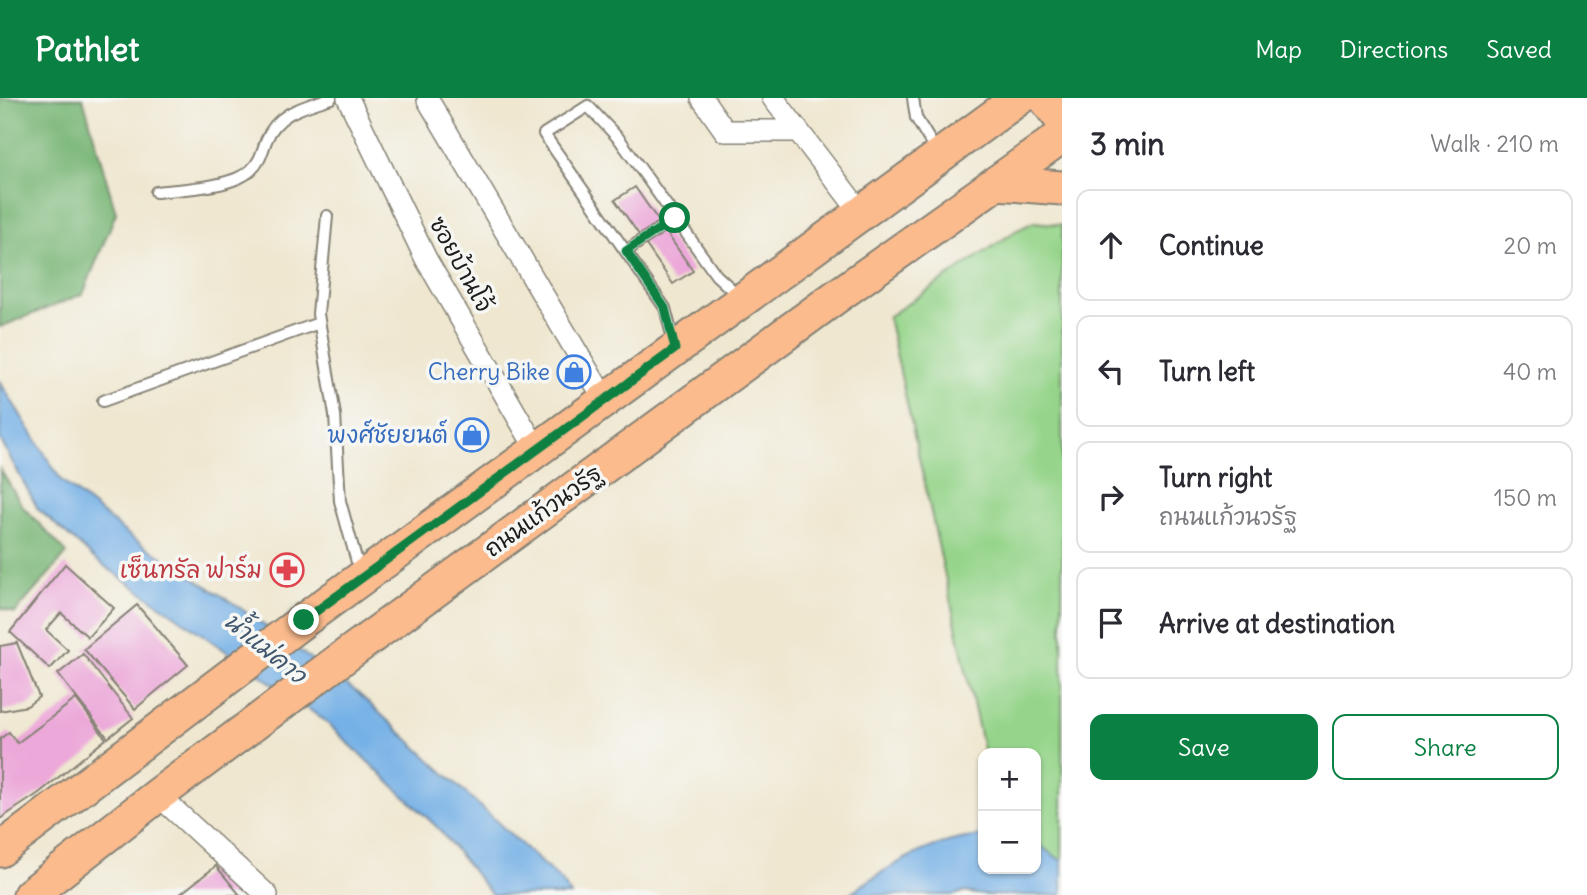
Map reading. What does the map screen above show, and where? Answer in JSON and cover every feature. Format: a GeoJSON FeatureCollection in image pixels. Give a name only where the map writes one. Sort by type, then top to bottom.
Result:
{"type":"FeatureCollection","features":[{"type":"Feature","properties":{"kind":"main road"},"geometry":{"type":"LineString","coordinates":[[967,136],[980,98]]}},
{"type":"Feature","properties":{"kind":"main road"},"geometry":{"type":"LineString","coordinates":[[0,850],[304,620],[1019,98]]}},
{"type":"Feature","properties":{"kind":"main road"},"geometry":{"type":"LineString","coordinates":[[1045,98],[1062,120]]}},
{"type":"Feature","properties":{"kind":"main road","name":"ถนนแก้วนวรัฐ"},"geometry":{"type":"LineString","coordinates":[[30,895],[158,795],[337,663],[837,296],[1062,136]]}},
{"type":"Feature","properties":{"kind":"main road"},"geometry":{"type":"LineString","coordinates":[[996,183],[1062,188]]}},
{"type":"Feature","properties":{"kind":"street","name":"ซอยบ้านโจ้"},"geometry":{"type":"LineString","coordinates":[[348,98],[426,259],[537,450]]}},
{"type":"Feature","properties":{"kind":"street"},"geometry":{"type":"LineString","coordinates":[[702,98],[725,131],[798,131]]}},
{"type":"Feature","properties":{"kind":"street"},"geometry":{"type":"LineString","coordinates":[[773,98],[861,213]]}},
{"type":"Feature","properties":{"kind":"street"},"geometry":{"type":"LineString","coordinates":[[429,100],[605,400]]}},
{"type":"Feature","properties":{"kind":"street"},"geometry":{"type":"LineString","coordinates":[[158,795],[267,895]]}},
{"type":"Feature","properties":{"kind":"lane"},"geometry":{"type":"LineString","coordinates":[[156,192],[212,185],[239,177],[251,170],[261,158],[270,131],[279,120],[291,112],[331,98]]}},
{"type":"Feature","properties":{"kind":"lane"},"geometry":{"type":"LineString","coordinates":[[913,98],[916,118],[940,156]]}},
{"type":"Feature","properties":{"kind":"lane"},"geometry":{"type":"LineString","coordinates":[[675,349],[665,308],[544,134],[588,106],[620,140],[716,275],[743,300]]}},
{"type":"Feature","properties":{"kind":"lane"},"geometry":{"type":"LineString","coordinates":[[327,216],[319,323],[335,415],[340,501],[361,578]]}},
{"type":"Feature","properties":{"kind":"lane"},"geometry":{"type":"LineString","coordinates":[[626,251],[675,218]]}},
{"type":"Feature","properties":{"kind":"lane"},"geometry":{"type":"LineString","coordinates":[[103,401],[319,323]]}},
{"type":"Feature","properties":{"kind":"green space"},"geometry":{"type":"Polygon","coordinates":[[[0,98],[83,98],[116,213],[83,294],[0,327],[0,98]]]}},
{"type":"Feature","properties":{"kind":"green space"},"geometry":{"type":"Polygon","coordinates":[[[1034,222],[1062,225],[1062,861],[1041,846],[1041,748],[983,748],[888,317],[1017,230],[1034,222]]]}},
{"type":"Feature","properties":{"kind":"green space"},"geometry":{"type":"Polygon","coordinates":[[[0,469],[23,507],[67,553],[15,613],[0,608],[0,469]]]}},
{"type":"Feature","properties":{"kind":"water","name":"น้ำแม่คาว"},"geometry":{"type":"Polygon","coordinates":[[[0,382],[61,480],[131,537],[236,605],[358,693],[560,880],[571,895],[492,895],[437,827],[324,720],[96,560],[38,509],[0,439],[0,382]]]}},
{"type":"Feature","properties":{"kind":"water"},"geometry":{"type":"Polygon","coordinates":[[[978,837],[978,874],[1041,874],[1041,846],[1062,861],[1062,895],[983,895],[964,892],[954,895],[848,895],[895,864],[929,848],[978,837]]]}},
{"type":"Feature","properties":{"kind":"building"},"geometry":{"type":"Polygon","coordinates":[[[635,187],[693,271],[673,284],[615,200],[635,187]]]}},
{"type":"Feature","properties":{"kind":"building"},"geometry":{"type":"Polygon","coordinates":[[[65,564],[114,608],[88,637],[61,613],[46,630],[68,650],[50,669],[10,632],[65,564]]]}},
{"type":"Feature","properties":{"kind":"building"},"geometry":{"type":"Polygon","coordinates":[[[137,605],[188,665],[135,709],[84,649],[137,605]]]}},
{"type":"Feature","properties":{"kind":"building"},"geometry":{"type":"Polygon","coordinates":[[[17,643],[39,697],[27,706],[0,711],[0,646],[17,643]]]}},
{"type":"Feature","properties":{"kind":"building"},"geometry":{"type":"Polygon","coordinates":[[[83,654],[133,718],[108,738],[58,674],[83,654]]]}},
{"type":"Feature","properties":{"kind":"building"},"geometry":{"type":"Polygon","coordinates":[[[76,699],[106,739],[39,793],[0,819],[0,739],[9,732],[17,743],[76,699]]]}},
{"type":"Feature","properties":{"kind":"building"},"geometry":{"type":"Polygon","coordinates":[[[216,866],[240,895],[179,895],[216,866]]]}},
{"type":"Feature","properties":{"kind":"place","name":"Cherry Bike"},"geometry":{"type":"Point","coordinates":[574,372]}},
{"type":"Feature","properties":{"kind":"place","name":"พงศ์ชัยยนต์"},"geometry":{"type":"Point","coordinates":[472,435]}},
{"type":"Feature","properties":{"kind":"place","name":"เซ็นทรัล ฟาร์ม"},"geometry":{"type":"Point","coordinates":[287,570]}},
{"type":"Feature","properties":{"kind":"route"},"geometry":{"type":"LineString","coordinates":[[304,620],[675,349],[665,308],[626,251],[675,218]]}}]}
